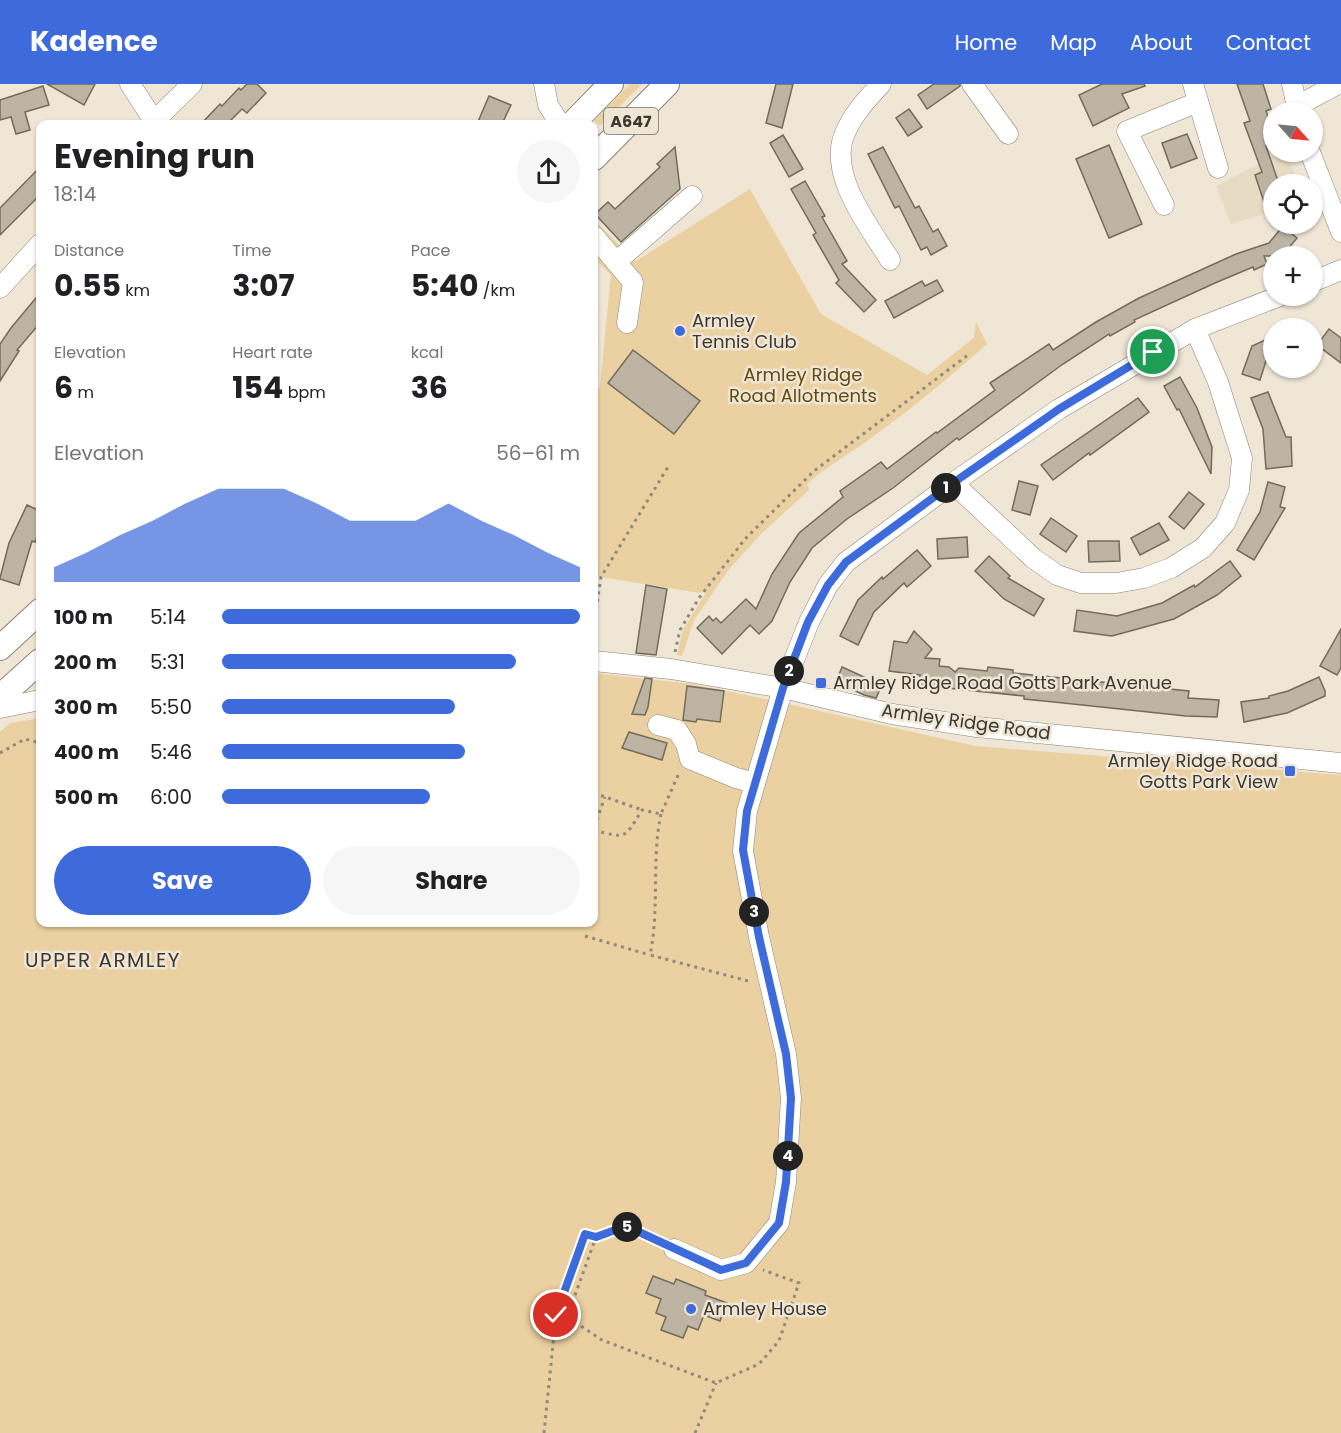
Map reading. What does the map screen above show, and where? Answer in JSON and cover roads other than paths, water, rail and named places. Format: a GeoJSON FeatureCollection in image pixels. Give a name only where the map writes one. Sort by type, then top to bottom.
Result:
{"type":"FeatureCollection","features":[{"type":"Feature","properties":{"kind":"main road","name":"A647"},"geometry":{"type":"LineString","coordinates":[[576,120],[611,84]]}},
{"type":"Feature","properties":{"kind":"main road"},"geometry":{"type":"LineString","coordinates":[[598,147],[648,89],[660,84]]}},
{"type":"Feature","properties":{"kind":"main road","name":"A647"},"geometry":{"type":"LineString","coordinates":[[598,147],[668,84]]}},
{"type":"Feature","properties":{"kind":"main road"},"geometry":{"type":"LineString","coordinates":[[0,648],[36,615]]}},
{"type":"Feature","properties":{"kind":"main road"},"geometry":{"type":"LineString","coordinates":[[5,688],[36,664]]}},
{"type":"Feature","properties":{"kind":"street"},"geometry":{"type":"LineString","coordinates":[[129,84],[151,120]]}},
{"type":"Feature","properties":{"kind":"street"},"geometry":{"type":"LineString","coordinates":[[156,120],[192,84]]}},
{"type":"Feature","properties":{"kind":"street"},"geometry":{"type":"LineString","coordinates":[[544,84],[548,105],[557,120]]}},
{"type":"Feature","properties":{"kind":"street"},"geometry":{"type":"LineString","coordinates":[[881,84],[858,110],[844,135],[839,162],[853,200],[890,260]]}},
{"type":"Feature","properties":{"kind":"street"},"geometry":{"type":"LineString","coordinates":[[972,84],[1008,134]]}},
{"type":"Feature","properties":{"kind":"street"},"geometry":{"type":"LineString","coordinates":[[1292,84],[1296,102]]}},
{"type":"Feature","properties":{"kind":"street"},"geometry":{"type":"LineString","coordinates":[[1309,102],[1338,84]]}},
{"type":"Feature","properties":{"kind":"street"},"geometry":{"type":"LineString","coordinates":[[1164,206],[1127,131],[1196,93],[1210,134],[1218,168]]}},
{"type":"Feature","properties":{"kind":"street"},"geometry":{"type":"LineString","coordinates":[[1314,162],[1341,232]]}},
{"type":"Feature","properties":{"kind":"street"},"geometry":{"type":"LineString","coordinates":[[616,262],[692,196]]}},
{"type":"Feature","properties":{"kind":"street"},"geometry":{"type":"LineString","coordinates":[[598,241],[633,282],[627,323]]}},
{"type":"Feature","properties":{"kind":"street"},"geometry":{"type":"LineString","coordinates":[[0,288],[36,248]]}},
{"type":"Feature","properties":{"kind":"street"},"geometry":{"type":"LineString","coordinates":[[1323,277],[1341,270]]}},
{"type":"Feature","properties":{"kind":"street"},"geometry":{"type":"LineString","coordinates":[[674,1249],[721,1270],[746,1263],[779,1223],[786,1182],[791,1098],[786,1054],[759,937],[743,850],[747,811],[783,688],[808,622],[828,585],[846,562],[1059,409],[1195,329],[1263,303]]}},
{"type":"Feature","properties":{"kind":"street"},"geometry":{"type":"LineString","coordinates":[[953,483],[1033,558],[1058,575],[1081,583],[1116,583],[1144,578],[1171,568],[1203,548],[1225,522],[1239,490],[1242,458],[1218,382],[1195,329]]}},
{"type":"Feature","properties":{"kind":"street","name":"Armley Ridge Road"},"geometry":{"type":"LineString","coordinates":[[598,661],[671,669],[783,688],[892,714],[977,727],[1340,758]]}},
{"type":"Feature","properties":{"kind":"street"},"geometry":{"type":"LineString","coordinates":[[5,688],[36,689]]}},
{"type":"Feature","properties":{"kind":"street"},"geometry":{"type":"LineString","coordinates":[[0,708],[36,701]]}},
{"type":"Feature","properties":{"kind":"street"},"geometry":{"type":"LineString","coordinates":[[658,725],[677,730],[686,744],[690,759],[736,778],[755,783]]}},
{"type":"Feature","properties":{"kind":"place","name":"Armley Tennis Club"},"geometry":{"type":"Point","coordinates":[680,331]}},
{"type":"Feature","properties":{"kind":"place","name":"Armley Ridge Road Gotts Park Avenue"},"geometry":{"type":"Point","coordinates":[821,683]}},
{"type":"Feature","properties":{"kind":"place","name":"Armley Ridge Road Gotts Park View"},"geometry":{"type":"Point","coordinates":[1290,771]}},
{"type":"Feature","properties":{"kind":"place","name":"Armley House"},"geometry":{"type":"Point","coordinates":[691,1309]}},
{"type":"Feature","properties":{"kind":"district","name":"UPPER ARMLEY"},"geometry":{"type":"Point","coordinates":[103,960]}},
{"type":"Feature","properties":{"kind":"park label","name":"Armley Ridge Road Allotments"},"geometry":{"type":"Point","coordinates":[803,385]}}]}
